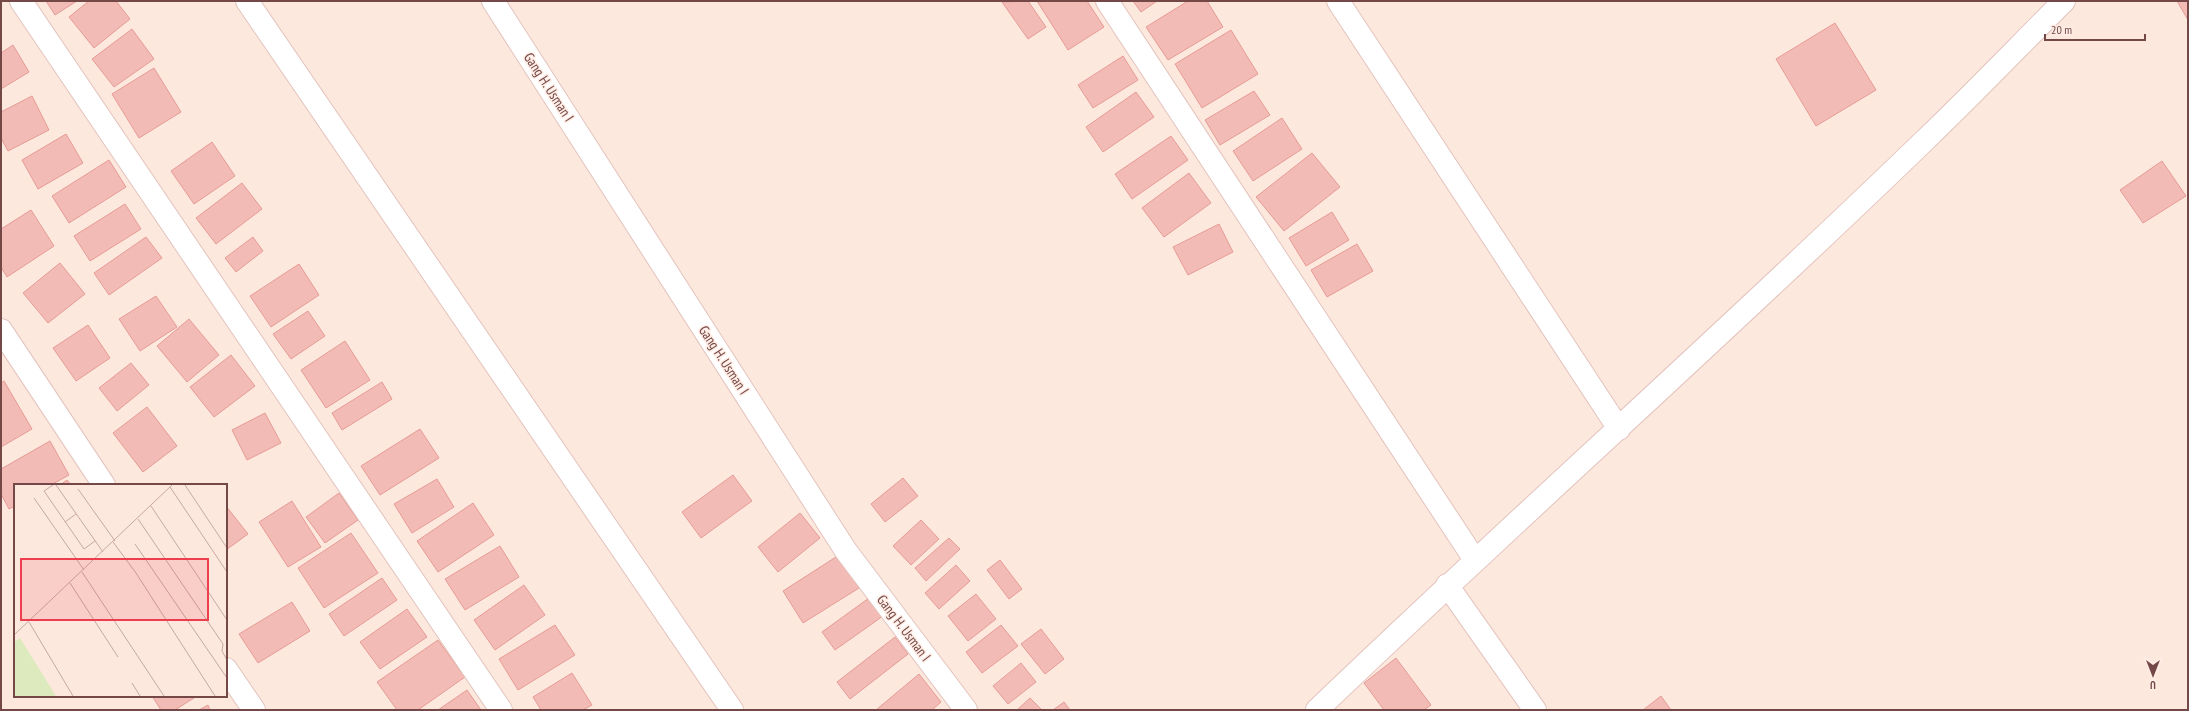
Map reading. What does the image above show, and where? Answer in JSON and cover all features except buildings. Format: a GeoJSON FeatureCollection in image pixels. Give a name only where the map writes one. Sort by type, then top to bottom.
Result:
{"type":"FeatureCollection","features":[{"type":"Feature","properties":{"kind":"street"},"geometry":{"type":"LineString","coordinates":[[21,1],[501,710]]}},
{"type":"Feature","properties":{"kind":"street"},"geometry":{"type":"LineString","coordinates":[[246,1],[732,710]]}},
{"type":"Feature","properties":{"kind":"street","name":"Gang H. Usman I"},"geometry":{"type":"LineString","coordinates":[[493,1],[846,551],[966,710]]}},
{"type":"Feature","properties":{"kind":"street"},"geometry":{"type":"LineString","coordinates":[[1107,1],[1475,560]]}},
{"type":"Feature","properties":{"kind":"street"},"geometry":{"type":"LineString","coordinates":[[1338,1],[1618,429]]}},
{"type":"Feature","properties":{"kind":"street"},"geometry":{"type":"LineString","coordinates":[[1317,710],[1448,585],[1618,429],[1926,140],[2064,1]]}},
{"type":"Feature","properties":{"kind":"street"},"geometry":{"type":"LineString","coordinates":[[1,330],[103,484]]}},
{"type":"Feature","properties":{"kind":"street"},"geometry":{"type":"LineString","coordinates":[[1448,585],[1535,710]]}},
{"type":"Feature","properties":{"kind":"street"},"geometry":{"type":"LineString","coordinates":[[227,670],[254,710]]}}]}
